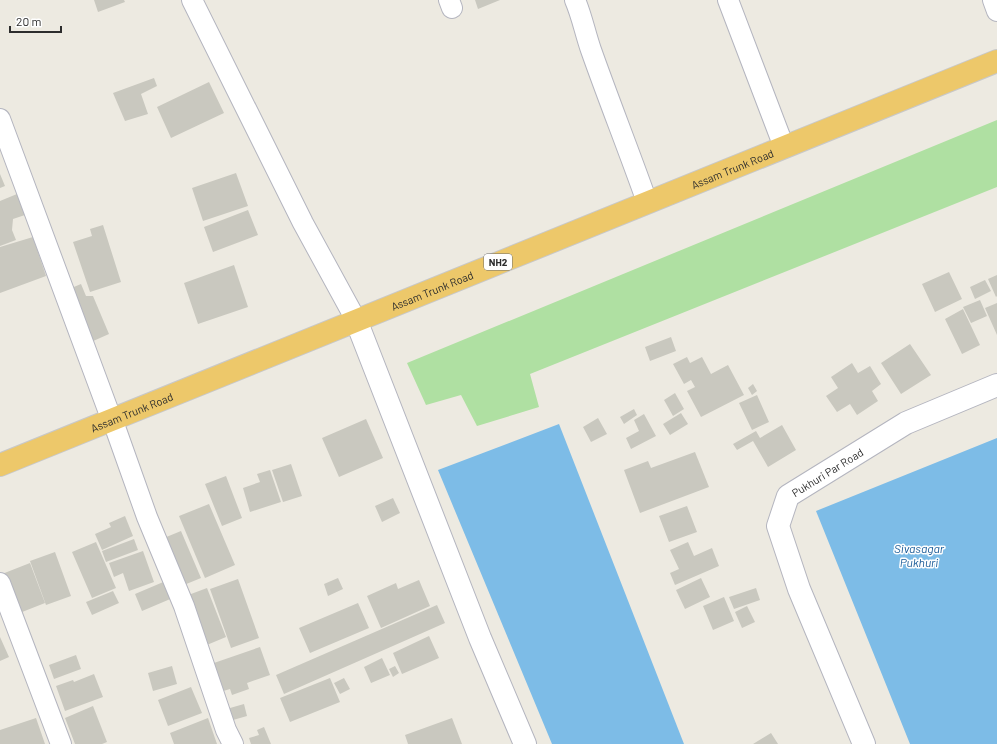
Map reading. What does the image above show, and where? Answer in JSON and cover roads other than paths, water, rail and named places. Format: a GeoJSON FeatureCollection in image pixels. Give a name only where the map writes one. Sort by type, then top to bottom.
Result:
{"type":"FeatureCollection","features":[{"type":"Feature","properties":{"kind":"highway","name":"Assam Trunk Road"},"geometry":{"type":"LineString","coordinates":[[0,465],[997,61]]}},
{"type":"Feature","properties":{"kind":"street"},"geometry":{"type":"LineString","coordinates":[[192,0],[303,222],[356,320],[480,638],[525,744]]}},
{"type":"Feature","properties":{"kind":"street"},"geometry":{"type":"LineString","coordinates":[[575,0],[582,17],[590,48],[647,202]]}},
{"type":"Feature","properties":{"kind":"street"},"geometry":{"type":"LineString","coordinates":[[728,0],[784,147]]}},
{"type":"Feature","properties":{"kind":"street"},"geometry":{"type":"LineString","coordinates":[[993,0],[997,11]]}},
{"type":"Feature","properties":{"kind":"street"},"geometry":{"type":"LineString","coordinates":[[0,119],[111,418],[110,420],[115,427],[147,517],[184,606],[226,730],[233,744]]}},
{"type":"Feature","properties":{"kind":"street","name":"Pukhuri Par Road"},"geometry":{"type":"LineString","coordinates":[[864,744],[799,589],[778,526],[788,496],[906,422],[997,385]]}},
{"type":"Feature","properties":{"kind":"street"},"geometry":{"type":"LineString","coordinates":[[0,583],[61,744]]}},
{"type":"Feature","properties":{"kind":"water"},"geometry":{"type":"Polygon","coordinates":[[[559,424],[684,744],[552,744],[438,470],[559,424]]]}},
{"type":"Feature","properties":{"kind":"water","name":"Sivasagar Pukhuri"},"geometry":{"type":"Polygon","coordinates":[[[997,438],[997,744],[910,744],[816,511],[997,438]]]}}]}
